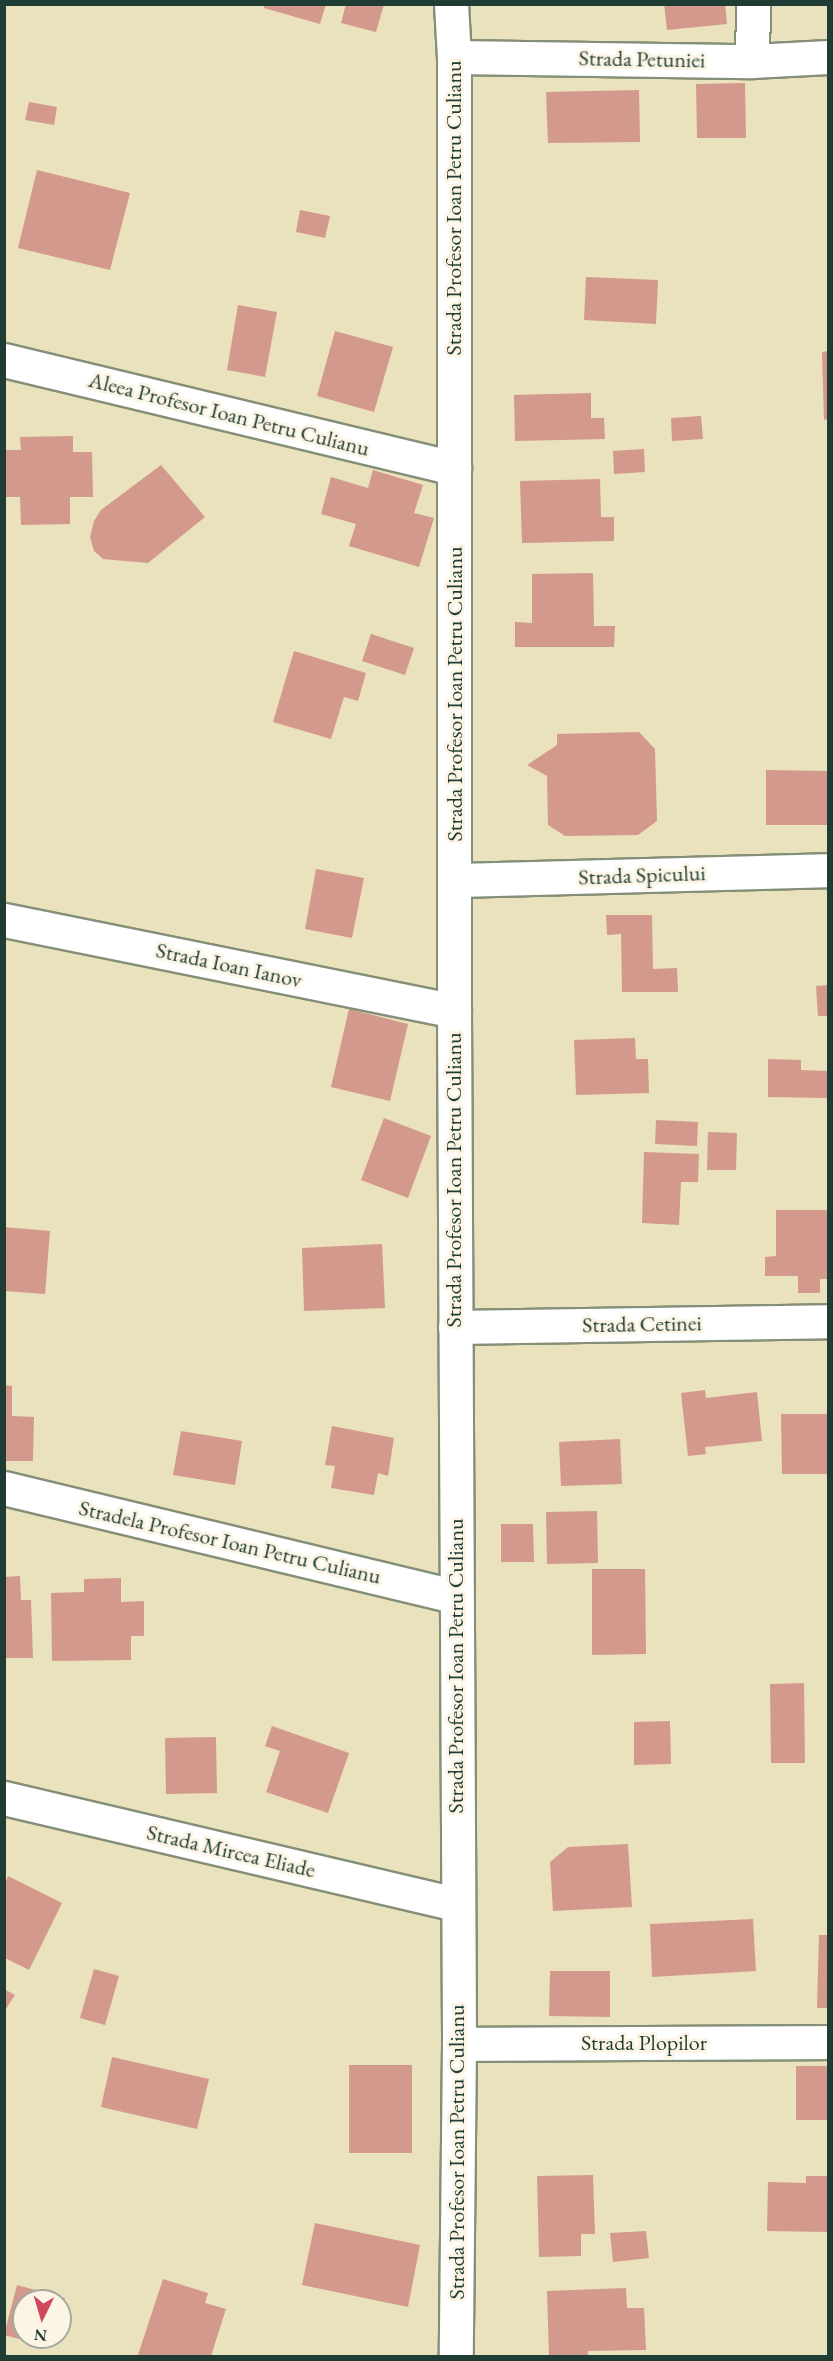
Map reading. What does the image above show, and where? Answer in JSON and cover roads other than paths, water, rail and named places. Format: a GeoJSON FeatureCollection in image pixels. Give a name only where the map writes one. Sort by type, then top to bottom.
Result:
{"type":"FeatureCollection","features":[{"type":"Feature","properties":{"kind":"street","name":"Strada Profesor Ioan Petru Culianu"},"geometry":{"type":"LineString","coordinates":[[451,4],[454,57],[455,1596],[459,2044],[456,2356]]}},
{"type":"Feature","properties":{"kind":"street"},"geometry":{"type":"LineString","coordinates":[[752,61],[753,4]]}},
{"type":"Feature","properties":{"kind":"street","name":"Strada Petuniei"},"geometry":{"type":"LineString","coordinates":[[454,57],[752,61],[828,57]]}},
{"type":"Feature","properties":{"kind":"street","name":"Aleea Profesor Ioan Petru Culianu"},"geometry":{"type":"LineString","coordinates":[[4,360],[454,468]]}},
{"type":"Feature","properties":{"kind":"street","name":"Strada Spicului"},"geometry":{"type":"LineString","coordinates":[[456,880],[828,870]]}},
{"type":"Feature","properties":{"kind":"street","name":"Strada Ioan Ianov"},"geometry":{"type":"LineString","coordinates":[[4,920],[454,1011]]}},
{"type":"Feature","properties":{"kind":"street","name":"Strada Cetinei"},"geometry":{"type":"LineString","coordinates":[[455,1327],[828,1321]]}},
{"type":"Feature","properties":{"kind":"street","name":"Stradela Profesor Ioan Petru Culianu"},"geometry":{"type":"LineString","coordinates":[[4,1488],[455,1596]]}},
{"type":"Feature","properties":{"kind":"street","name":"Strada Mircea Eliade"},"geometry":{"type":"LineString","coordinates":[[4,1798],[457,1904]]}},
{"type":"Feature","properties":{"kind":"street","name":"Strada Plopilor"},"geometry":{"type":"LineString","coordinates":[[459,2044],[828,2042]]}}]}
